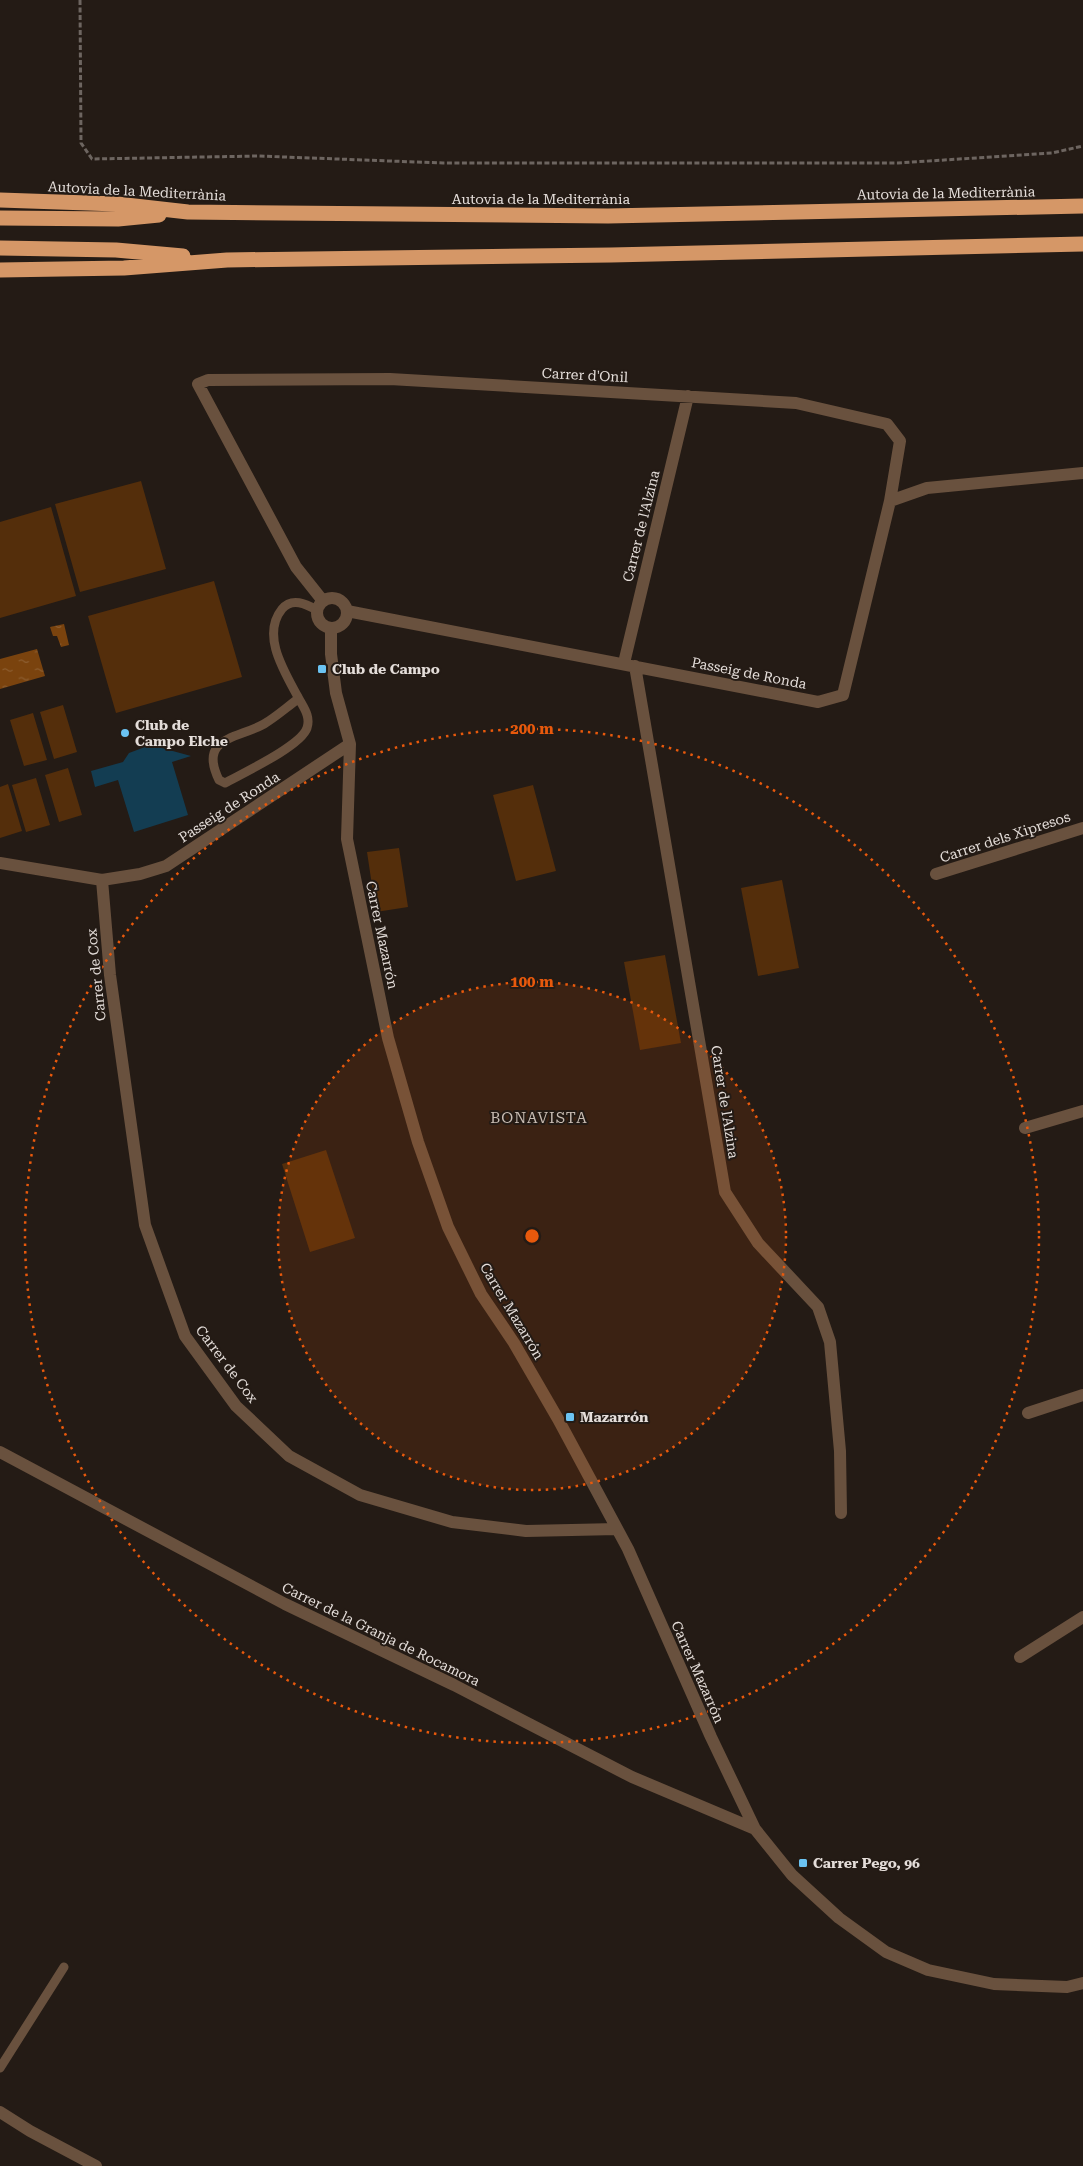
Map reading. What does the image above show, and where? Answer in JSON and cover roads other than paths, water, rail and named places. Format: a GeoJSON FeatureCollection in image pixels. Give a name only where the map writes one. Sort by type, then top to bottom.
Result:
{"type":"FeatureCollection","features":[{"type":"Feature","properties":{"kind":"highway","name":"Autovia de la Mediterrània"},"geometry":{"type":"LineString","coordinates":[[0,200],[117,204],[188,212],[608,216],[1083,206]]}},
{"type":"Feature","properties":{"kind":"highway"},"geometry":{"type":"LineString","coordinates":[[0,218],[118,219],[188,212]]}},
{"type":"Feature","properties":{"kind":"highway"},"geometry":{"type":"LineString","coordinates":[[0,270],[124,268],[228,260],[611,255],[1083,244]]}},
{"type":"Feature","properties":{"kind":"highway"},"geometry":{"type":"LineString","coordinates":[[0,248],[116,250],[228,260]]}},
{"type":"Feature","properties":{"kind":"street","name":"Carrer d'Onil"},"geometry":{"type":"LineString","coordinates":[[320,605],[296,567],[198,384],[208,380],[390,379],[796,404],[887,424],[900,440],[890,501]]}},
{"type":"Feature","properties":{"kind":"street","name":"Carrer de l'Alzina"},"geometry":{"type":"LineString","coordinates":[[688,396],[630,665],[725,1192],[758,1243],[818,1307],[830,1342],[840,1451],[841,1513]]}},
{"type":"Feature","properties":{"kind":"street"},"geometry":{"type":"LineString","coordinates":[[890,501],[927,488],[1083,473]]}},
{"type":"Feature","properties":{"kind":"street","name":"Passeig de Ronda"},"geometry":{"type":"LineString","coordinates":[[347,611],[818,702],[843,695],[890,501]]}},
{"type":"Feature","properties":{"kind":"street"},"geometry":{"type":"LineString","coordinates":[[328,598],[338,599],[343,602],[347,611],[347,616],[342,625],[331,628],[322,624],[317,615],[320,605],[328,598]]}},
{"type":"Feature","properties":{"kind":"street"},"geometry":{"type":"LineString","coordinates":[[331,628],[331,654],[336,693],[350,744]]}},
{"type":"Feature","properties":{"kind":"street","name":"Passeig de Ronda"},"geometry":{"type":"LineString","coordinates":[[0,863],[102,880],[140,874],[166,866],[350,744]]}},
{"type":"Feature","properties":{"kind":"street","name":"Carrer Mazarrón"},"geometry":{"type":"LineString","coordinates":[[350,744],[351,765],[347,839],[388,1038],[418,1142],[448,1227],[481,1294],[514,1343],[558,1419],[628,1549],[711,1738],[755,1829]]}},
{"type":"Feature","properties":{"kind":"street","name":"Carrer dels Xipresos"},"geometry":{"type":"LineString","coordinates":[[936,874],[1083,828]]}},
{"type":"Feature","properties":{"kind":"street","name":"Carrer de Cox"},"geometry":{"type":"LineString","coordinates":[[102,880],[110,975],[145,1225],[185,1336],[236,1406],[289,1456],[360,1495],[452,1522],[526,1532],[617,1529]]}},
{"type":"Feature","properties":{"kind":"street"},"geometry":{"type":"LineString","coordinates":[[1025,1128],[1083,1111]]}},
{"type":"Feature","properties":{"kind":"street"},"geometry":{"type":"LineString","coordinates":[[1028,1414],[1083,1395]]}},
{"type":"Feature","properties":{"kind":"street","name":"Carrer de la Granja de Rocamora"},"geometry":{"type":"LineString","coordinates":[[0,1452],[285,1604],[454,1685],[632,1777],[755,1829]]}},
{"type":"Feature","properties":{"kind":"street"},"geometry":{"type":"LineString","coordinates":[[1020,1657],[1083,1617]]}},
{"type":"Feature","properties":{"kind":"street"},"geometry":{"type":"LineString","coordinates":[[755,1829],[799,1881],[839,1918],[886,1952],[928,1970],[994,1984],[1067,1987],[1083,1982]]}},
{"type":"Feature","properties":{"kind":"street"},"geometry":{"type":"LineString","coordinates":[[0,2112],[30,2131],[96,2166]]}},
{"type":"Feature","properties":{"kind":"lane"},"geometry":{"type":"LineString","coordinates":[[298,699],[263,724],[218,744],[213,754],[213,770],[218,780],[225,783],[298,741],[306,729],[308,716],[276,651],[273,629],[275,618],[285,606],[293,602],[320,605]]}},
{"type":"Feature","properties":{"kind":"lane"},"geometry":{"type":"LineString","coordinates":[[0,2068],[64,1967]]}},
{"type":"Feature","properties":{"kind":"water"},"geometry":{"type":"Polygon","coordinates":[[[64,624],[69,645],[61,647],[57,636],[53,636],[50,627],[64,624]]]}},
{"type":"Feature","properties":{"kind":"water"},"geometry":{"type":"Polygon","coordinates":[[[37,649],[45,676],[0,689],[0,659],[37,649]]]}},
{"type":"Feature","properties":{"kind":"place","name":"Club de Campo"},"geometry":{"type":"Point","coordinates":[322,669]}},
{"type":"Feature","properties":{"kind":"place","name":"Club de Campo Elche"},"geometry":{"type":"Point","coordinates":[125,733]}},
{"type":"Feature","properties":{"kind":"place","name":"Mazarrón"},"geometry":{"type":"Point","coordinates":[570,1417]}},
{"type":"Feature","properties":{"kind":"place","name":"Carrer Pego, 96"},"geometry":{"type":"Point","coordinates":[803,1863]}},
{"type":"Feature","properties":{"kind":"district","name":"BONAVISTA"},"geometry":{"type":"Point","coordinates":[539,1118]}}]}
